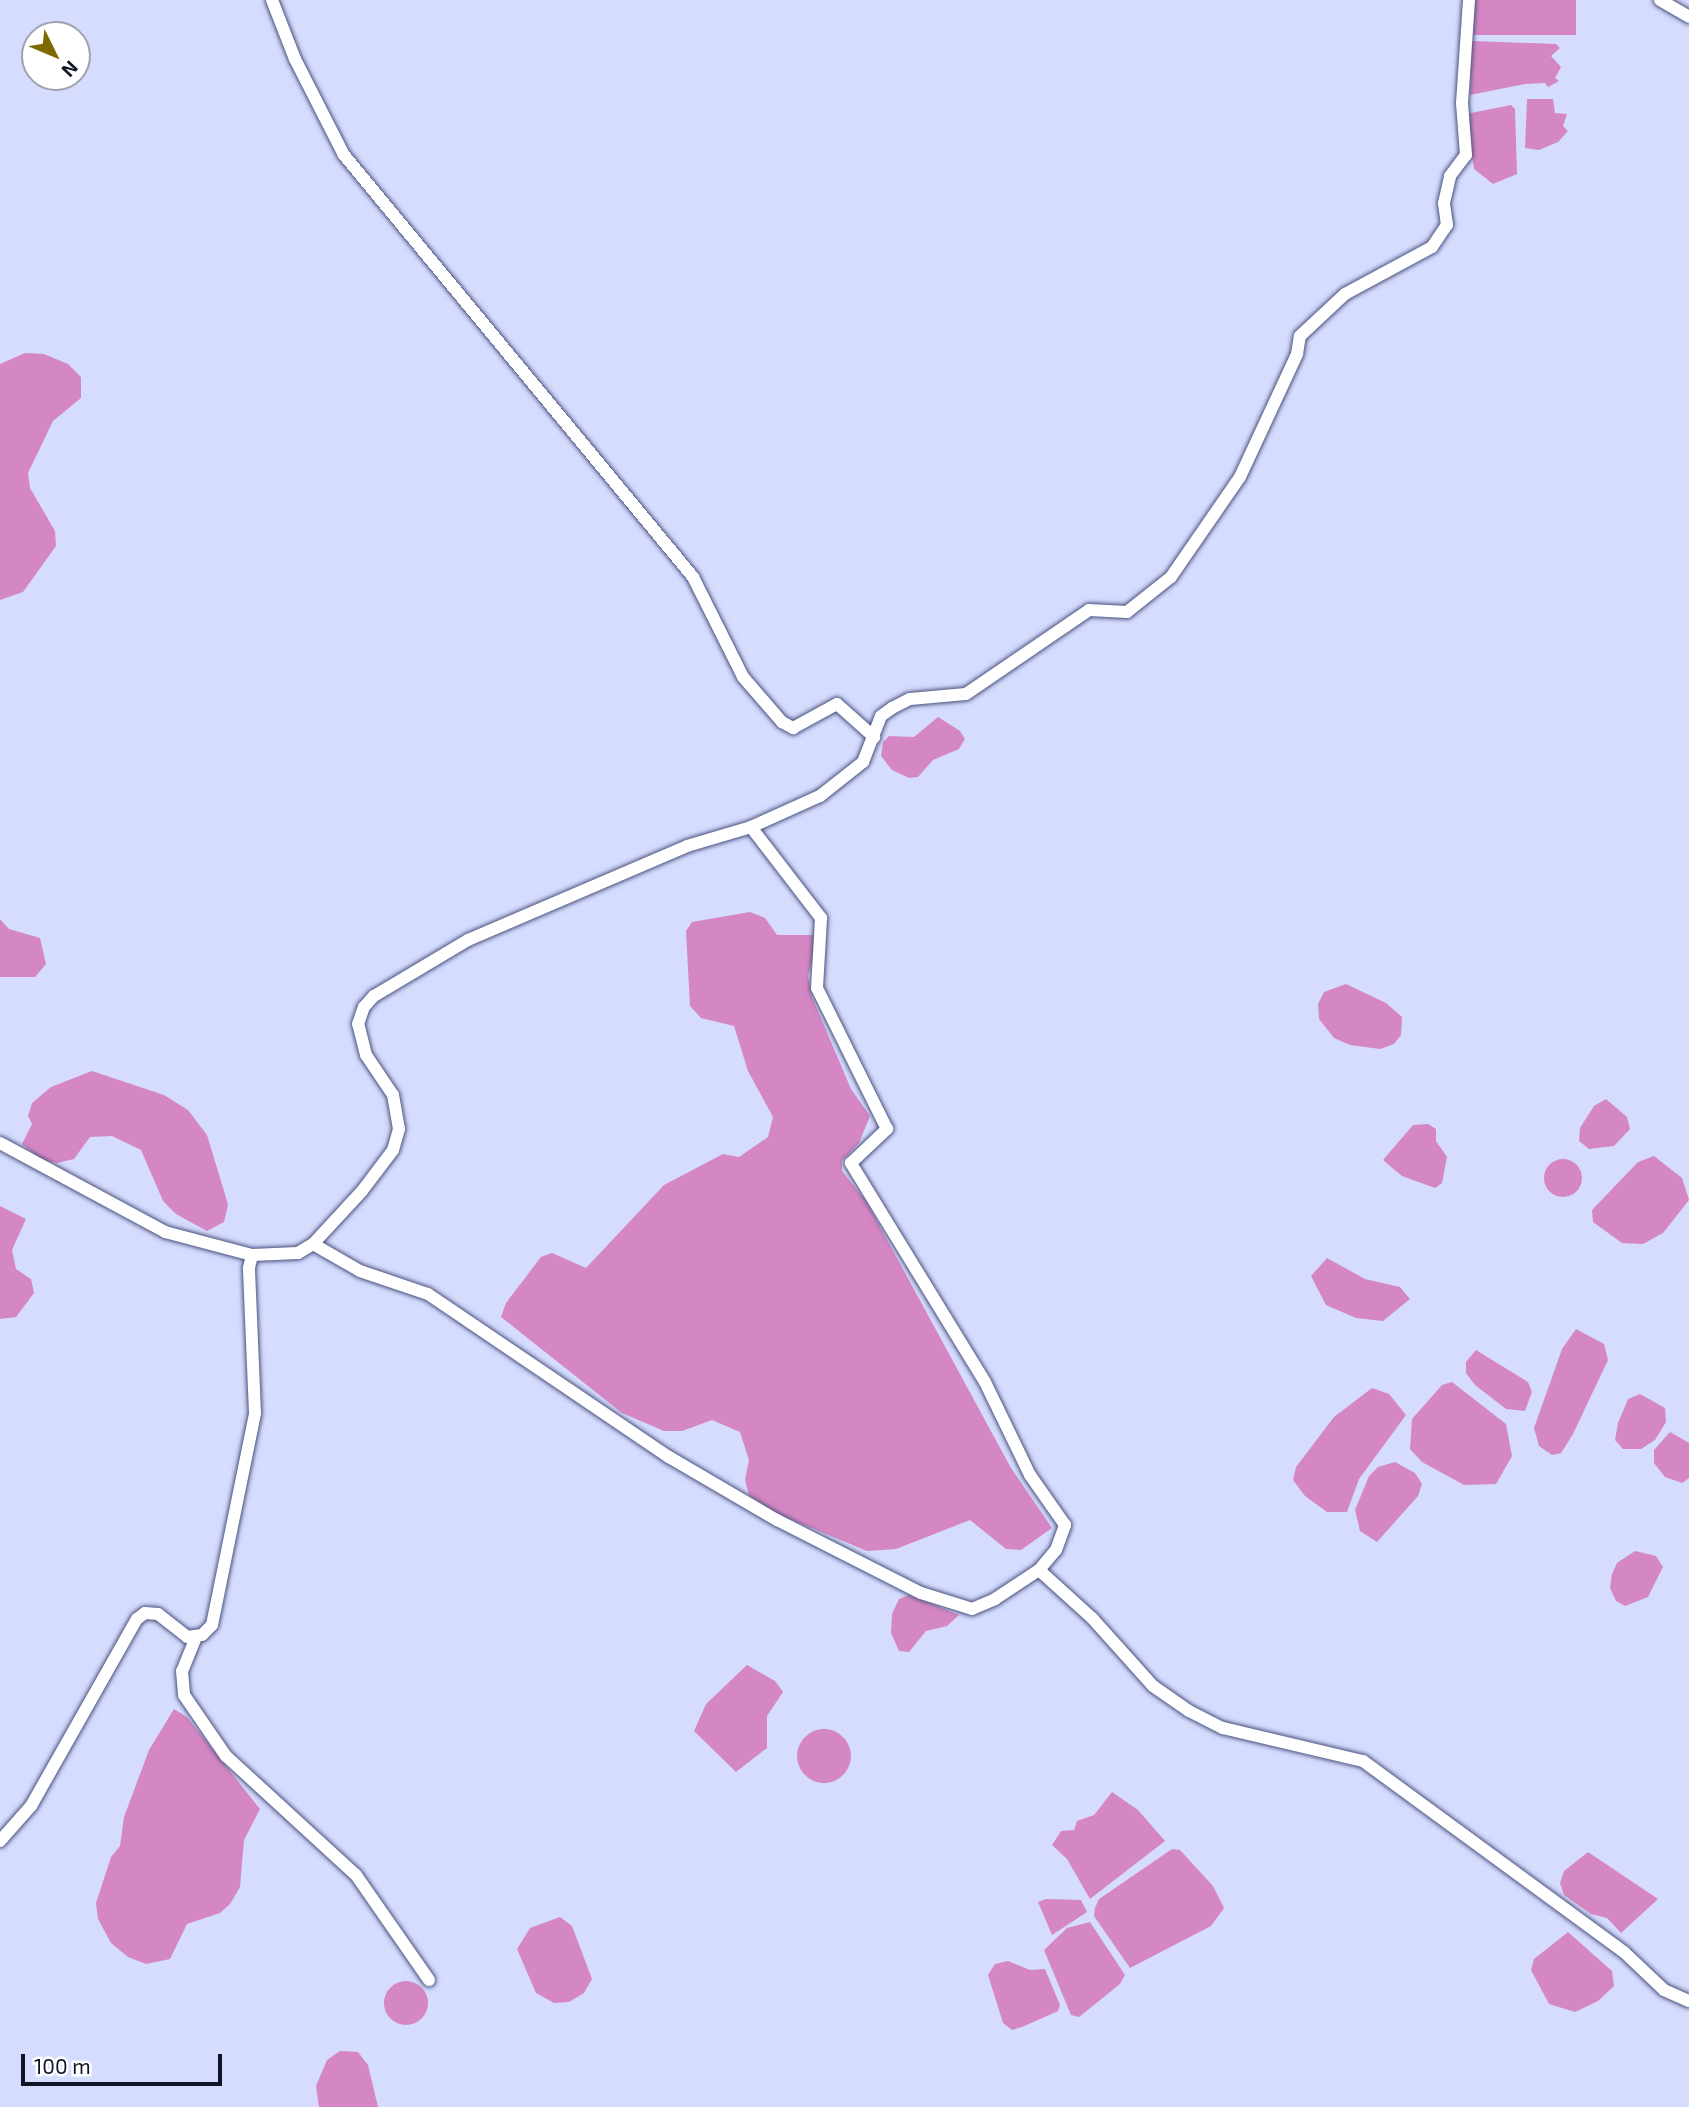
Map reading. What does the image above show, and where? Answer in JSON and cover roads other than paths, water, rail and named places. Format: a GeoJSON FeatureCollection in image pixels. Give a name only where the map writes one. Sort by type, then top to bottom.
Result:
{"type":"FeatureCollection","features":[{"type":"Feature","properties":{"kind":"street"},"geometry":{"type":"LineString","coordinates":[[272,0],[295,59],[344,155],[693,577],[743,677],[782,722],[793,728],[837,704],[874,737]]}},
{"type":"Feature","properties":{"kind":"street"},"geometry":{"type":"LineString","coordinates":[[0,1143],[165,1232],[252,1255],[298,1253],[313,1244],[370,1181],[393,1150],[399,1129],[393,1095],[366,1055],[358,1024],[374,996],[468,940],[720,833],[751,827],[834,788],[863,762],[881,716],[892,708],[910,699],[966,694],[1090,610],[1127,612],[1171,577],[1240,477],[1297,354],[1300,336],[1345,294],[1432,247],[1447,225],[1444,203],[1450,176],[1466,155],[1462,103],[1469,0]]}},
{"type":"Feature","properties":{"kind":"street"},"geometry":{"type":"LineString","coordinates":[[1660,0],[1689,17]]}},
{"type":"Feature","properties":{"kind":"street"},"geometry":{"type":"LineString","coordinates":[[313,1244],[360,1271],[429,1294],[669,1457],[777,1520],[921,1593],[972,1609],[995,1599],[1039,1570],[1056,1550],[1065,1525],[1030,1475],[985,1382],[851,1163],[887,1129],[817,988],[821,918],[751,827]]}},
{"type":"Feature","properties":{"kind":"street"},"geometry":{"type":"LineString","coordinates":[[252,1255],[249,1268],[255,1413],[215,1616],[209,1629],[196,1637],[182,1671],[184,1695],[226,1756],[356,1875],[429,1980]]}},
{"type":"Feature","properties":{"kind":"street"},"geometry":{"type":"LineString","coordinates":[[1039,1570],[1153,1685],[1189,1711],[1223,1728],[1363,1761],[1624,1952],[1664,1990],[1689,2001]]}},
{"type":"Feature","properties":{"kind":"street"},"geometry":{"type":"LineString","coordinates":[[0,1841],[32,1807],[137,1619],[145,1614],[158,1614],[178,1632],[196,1637]]}}]}
